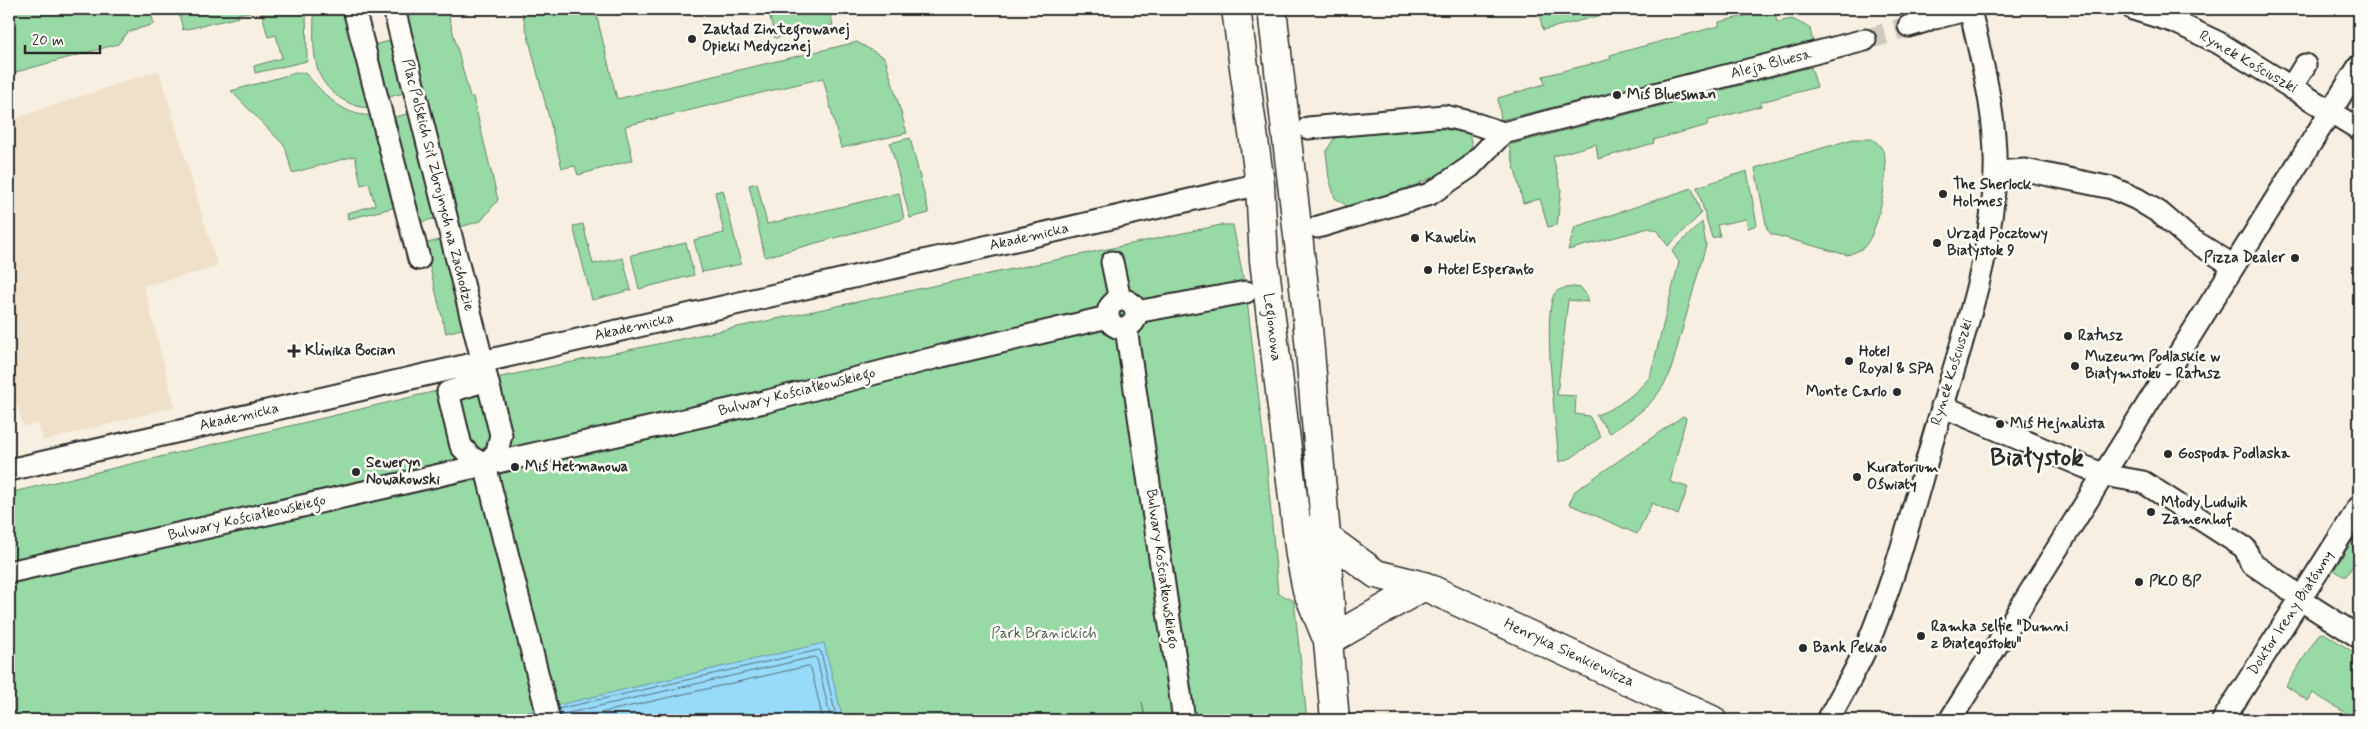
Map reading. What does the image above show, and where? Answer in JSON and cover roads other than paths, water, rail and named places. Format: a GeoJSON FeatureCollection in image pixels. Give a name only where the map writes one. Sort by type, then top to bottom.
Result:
{"type":"FeatureCollection","features":[{"type":"Feature","properties":{"kind":"main road","name":"Legionowa"},"geometry":{"type":"LineString","coordinates":[[1236,9],[1260,184],[1264,260],[1295,516],[1307,590],[1328,641]]}},
{"type":"Feature","properties":{"kind":"main road","name":"Legionowa"},"geometry":{"type":"LineString","coordinates":[[1272,9],[1304,282],[1326,536],[1331,622],[1328,641],[1335,720]]}},
{"type":"Feature","properties":{"kind":"main road","name":"Henryka Sienkiewicza"},"geometry":{"type":"LineString","coordinates":[[1295,516],[1326,536],[1351,541],[1384,557],[1424,586],[1712,720]]}},
{"type":"Feature","properties":{"kind":"main road"},"geometry":{"type":"LineString","coordinates":[[1328,641],[1424,586]]}},
{"type":"Feature","properties":{"kind":"street"},"geometry":{"type":"LineString","coordinates":[[354,9],[419,259]]}},
{"type":"Feature","properties":{"kind":"street","name":"Plac Polskich Sił Zbrojnych na Zachodzie"},"geometry":{"type":"LineString","coordinates":[[394,9],[485,371]]}},
{"type":"Feature","properties":{"kind":"street","name":"Rynek Kościuszki"},"geometry":{"type":"LineString","coordinates":[[1828,720],[1864,651],[1891,580],[1981,274],[1992,213],[1995,172],[1990,93],[1970,9],[1923,22]]}},
{"type":"Feature","properties":{"kind":"street","name":"Rynek Kościuszki"},"geometry":{"type":"LineString","coordinates":[[2133,9],[2176,22],[2219,43],[2359,129]]}},
{"type":"Feature","properties":{"kind":"street","name":"Aleja Bluesa"},"geometry":{"type":"LineString","coordinates":[[1502,133],[1865,40]]}},
{"type":"Feature","properties":{"kind":"street"},"geometry":{"type":"LineString","coordinates":[[2291,88],[2305,65]]}},
{"type":"Feature","properties":{"kind":"street"},"geometry":{"type":"LineString","coordinates":[[1950,720],[2359,66]]}},
{"type":"Feature","properties":{"kind":"street"},"geometry":{"type":"LineString","coordinates":[[1308,128],[1444,116],[1470,122],[1502,133],[1470,167],[1430,194],[1318,227]]}},
{"type":"Feature","properties":{"kind":"street"},"geometry":{"type":"LineString","coordinates":[[1995,172],[2026,170],[2112,188],[2137,199],[2160,213],[2189,238],[2234,266]]}},
{"type":"Feature","properties":{"kind":"street","name":"Akademicka"},"geometry":{"type":"LineString","coordinates":[[9,470],[485,371],[1260,184]]}},
{"type":"Feature","properties":{"kind":"street","name":"Bulwary Kościałkowskiego"},"geometry":{"type":"LineString","coordinates":[[1112,262],[1128,314],[1184,720]]}},
{"type":"Feature","properties":{"kind":"street"},"geometry":{"type":"LineString","coordinates":[[1128,314],[1246,292]]}},
{"type":"Feature","properties":{"kind":"street","name":"Bulwary Kościałkowskiego"},"geometry":{"type":"LineString","coordinates":[[9,572],[764,402],[934,358],[1108,317],[1114,327],[1128,314]]}},
{"type":"Feature","properties":{"kind":"street"},"geometry":{"type":"LineString","coordinates":[[485,465],[497,452],[501,435],[485,371],[448,392],[461,446],[471,457],[485,465],[549,720]]}},
{"type":"Feature","properties":{"kind":"street"},"geometry":{"type":"LineString","coordinates":[[1942,406],[2104,475],[2143,482],[2183,506],[2245,548],[2251,563],[2288,588],[2301,600],[2359,636]]}},
{"type":"Feature","properties":{"kind":"street","name":"Doktor Ireny Białówny"},"geometry":{"type":"LineString","coordinates":[[2223,720],[2359,507]]}},
{"type":"Feature","properties":{"kind":"water"},"geometry":{"type":"Polygon","coordinates":[[[824,643],[843,720],[494,720],[824,643]]]}},
{"type":"Feature","properties":{"kind":"tunnel"},"geometry":{"type":"LineString","coordinates":[[1865,40],[1909,26]]}},
{"type":"Feature","properties":{"kind":"place","name":"Zakład Zintegrowanej Opieki Medycznej"},"geometry":{"type":"Point","coordinates":[692,39]}},
{"type":"Feature","properties":{"kind":"place","name":"Miś Bluesman"},"geometry":{"type":"Point","coordinates":[1617,95]}},
{"type":"Feature","properties":{"kind":"place","name":"The Sherlock Holmes"},"geometry":{"type":"Point","coordinates":[1943,194]}},
{"type":"Feature","properties":{"kind":"place","name":"Kawelin"},"geometry":{"type":"Point","coordinates":[1415,238]}},
{"type":"Feature","properties":{"kind":"place","name":"Urząd Pocztowy Białystok 9"},"geometry":{"type":"Point","coordinates":[1937,243]}},
{"type":"Feature","properties":{"kind":"place","name":"Pizza Dealer"},"geometry":{"type":"Point","coordinates":[2295,258]}},
{"type":"Feature","properties":{"kind":"place","name":"Hotel Esperanto"},"geometry":{"type":"Point","coordinates":[1428,270]}},
{"type":"Feature","properties":{"kind":"place","name":"Ratusz"},"geometry":{"type":"Point","coordinates":[2068,336]}},
{"type":"Feature","properties":{"kind":"place","name":"Klinika Bocian"},"geometry":{"type":"Point","coordinates":[294,351]}},
{"type":"Feature","properties":{"kind":"place","name":"Hotel Royal & SPA"},"geometry":{"type":"Point","coordinates":[1849,361]}},
{"type":"Feature","properties":{"kind":"place","name":"Muzeum Podlaskie w Białymstoku - Ratusz"},"geometry":{"type":"Point","coordinates":[2075,366]}},
{"type":"Feature","properties":{"kind":"place","name":"Monte Carlo"},"geometry":{"type":"Point","coordinates":[1897,392]}},
{"type":"Feature","properties":{"kind":"place","name":"Miś Hejnalista"},"geometry":{"type":"Point","coordinates":[2000,424]}},
{"type":"Feature","properties":{"kind":"place","name":"Gospoda Podlaska"},"geometry":{"type":"Point","coordinates":[2168,454]}},
{"type":"Feature","properties":{"kind":"place","name":"Miś Hetmanowa"},"geometry":{"type":"Point","coordinates":[515,467]}},
{"type":"Feature","properties":{"kind":"place","name":"Seweryn Nowakowski"},"geometry":{"type":"Point","coordinates":[356,472]}},
{"type":"Feature","properties":{"kind":"place","name":"Kuratorium Oświaty"},"geometry":{"type":"Point","coordinates":[1857,477]}},
{"type":"Feature","properties":{"kind":"place","name":"Młody Ludwik Zamenhof"},"geometry":{"type":"Point","coordinates":[2151,512]}},
{"type":"Feature","properties":{"kind":"place","name":"PKO BP"},"geometry":{"type":"Point","coordinates":[2139,582]}},
{"type":"Feature","properties":{"kind":"place","name":"Ramka selfie \"Dumni z Białegostoku\""},"geometry":{"type":"Point","coordinates":[1921,636]}},
{"type":"Feature","properties":{"kind":"place","name":"Bank Pekao"},"geometry":{"type":"Point","coordinates":[1803,648]}},
{"type":"Feature","properties":{"kind":"district","name":"Białystok"},"geometry":{"type":"Point","coordinates":[2037,458]}},
{"type":"Feature","properties":{"kind":"park label","name":"Park Branickich"},"geometry":{"type":"Point","coordinates":[1044,634]}}]}
